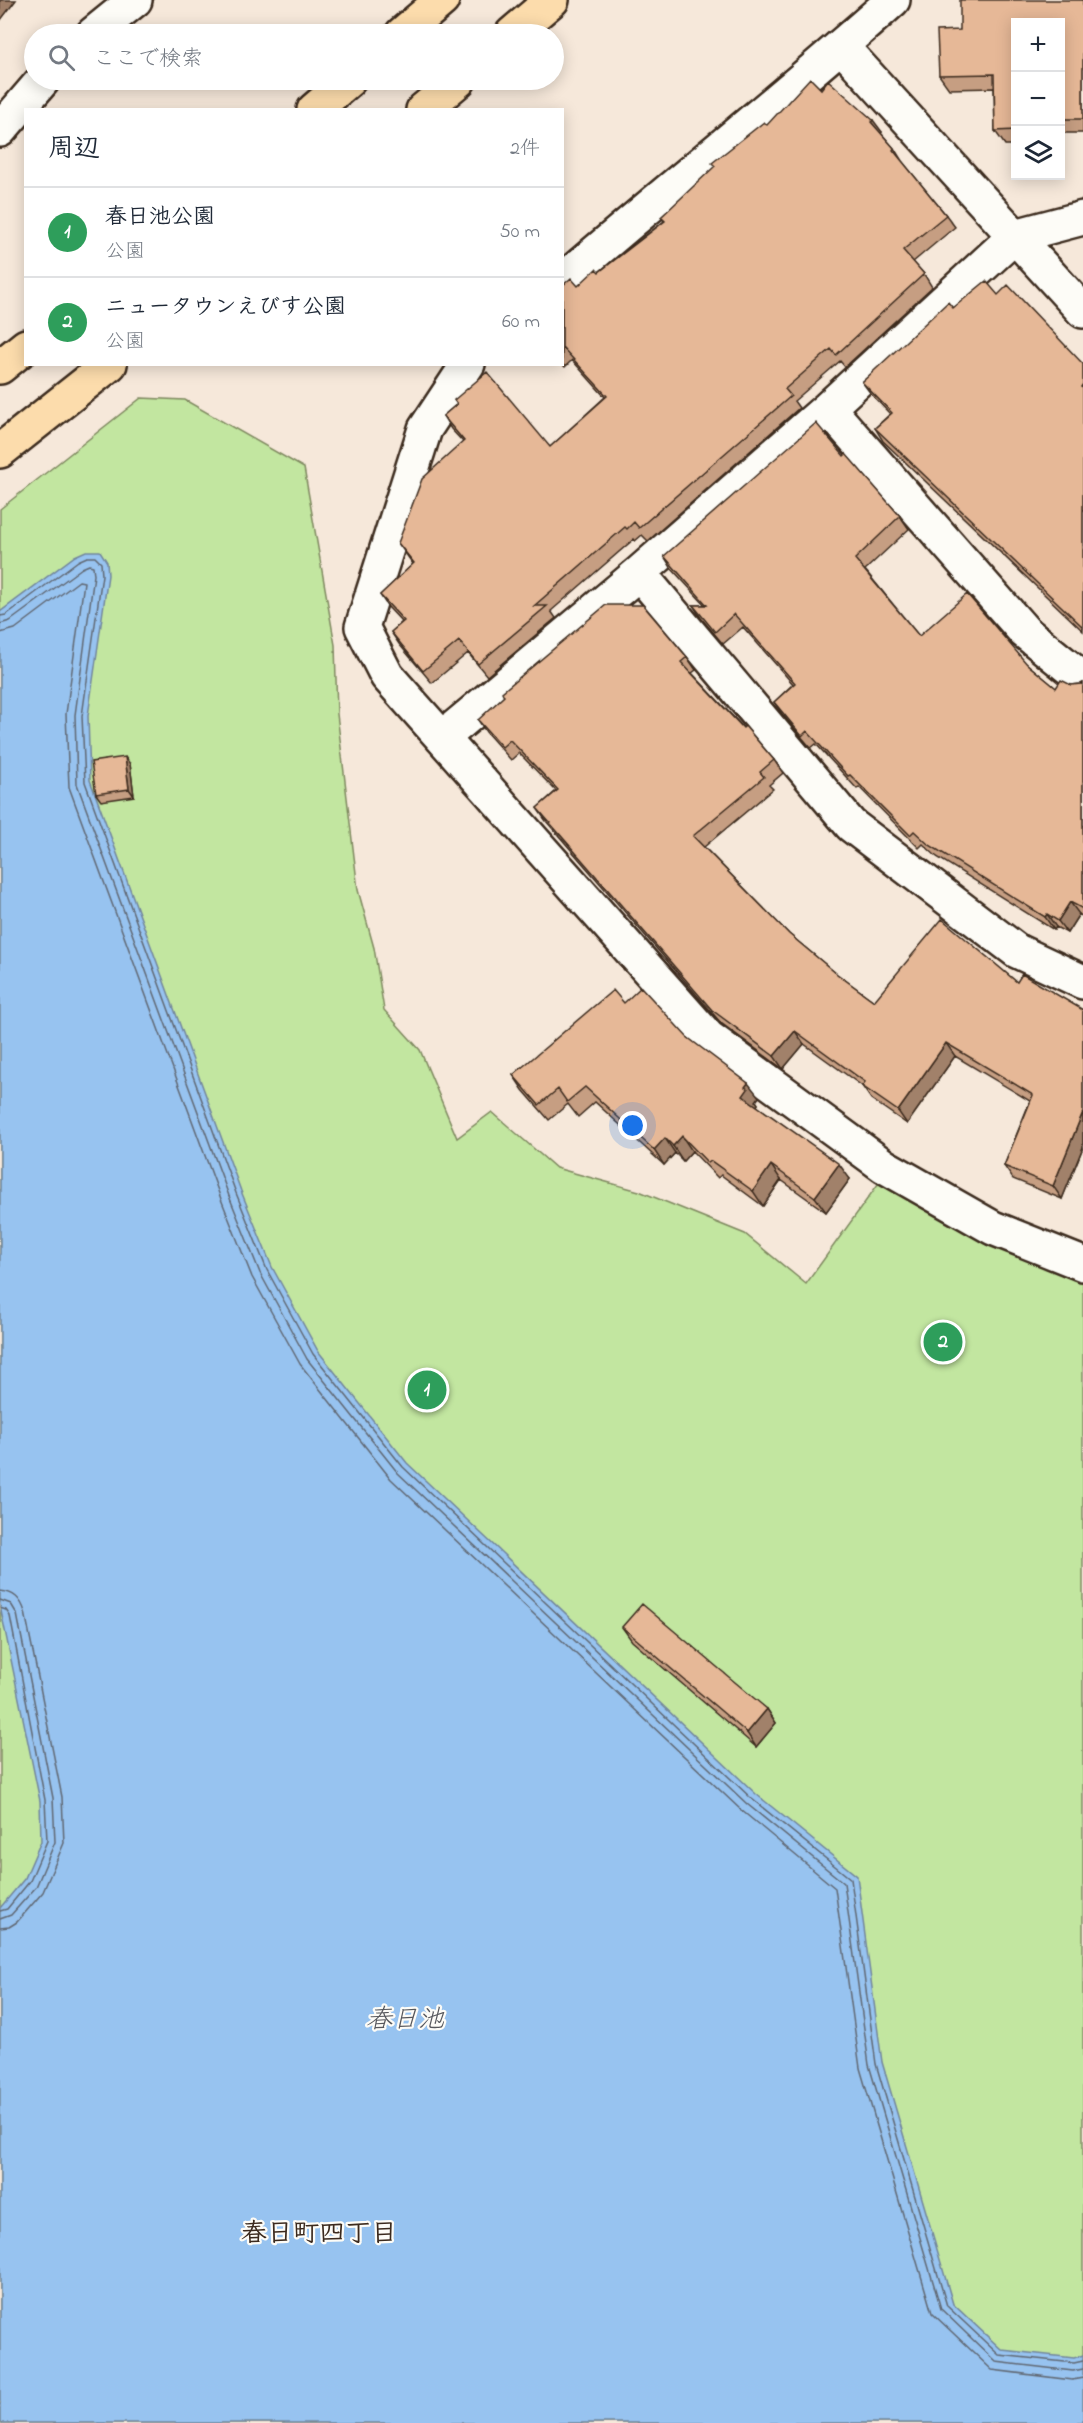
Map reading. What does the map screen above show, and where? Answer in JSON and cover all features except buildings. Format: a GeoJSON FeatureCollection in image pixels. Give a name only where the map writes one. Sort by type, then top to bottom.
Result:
{"type":"FeatureCollection","features":[{"type":"Feature","properties":{"kind":"highway"},"geometry":{"type":"LineString","coordinates":[[414,24],[442,0]]}},
{"type":"Feature","properties":{"kind":"highway"},"geometry":{"type":"LineString","coordinates":[[524,24],[552,0]]}},
{"type":"Feature","properties":{"kind":"highway"},"geometry":{"type":"LineString","coordinates":[[316,108],[337,90]]}},
{"type":"Feature","properties":{"kind":"highway"},"geometry":{"type":"LineString","coordinates":[[425,108],[447,90]]}},
{"type":"Feature","properties":{"kind":"highway"},"geometry":{"type":"LineString","coordinates":[[0,367],[24,348]]}},
{"type":"Feature","properties":{"kind":"highway"},"geometry":{"type":"LineString","coordinates":[[0,452],[108,366]]}},
{"type":"Feature","properties":{"kind":"street"},"geometry":{"type":"LineString","coordinates":[[105,24],[135,0]]}},
{"type":"Feature","properties":{"kind":"street"},"geometry":{"type":"LineString","coordinates":[[564,279],[893,0]]}},
{"type":"Feature","properties":{"kind":"street"},"geometry":{"type":"LineString","coordinates":[[841,46],[1083,311]]}},
{"type":"Feature","properties":{"kind":"street"},"geometry":{"type":"LineString","coordinates":[[0,130],[34,90]]}},
{"type":"Feature","properties":{"kind":"street"},"geometry":{"type":"LineString","coordinates":[[442,738],[639,573],[828,408],[1016,237],[1083,218]]}},
{"type":"Feature","properties":{"kind":"street"},"geometry":{"type":"LineString","coordinates":[[467,366],[425,429],[362,627],[387,676],[708,1037],[884,1166],[993,1228],[1083,1264]]}},
{"type":"Feature","properties":{"kind":"street"},"geometry":{"type":"LineString","coordinates":[[828,408],[1025,632],[1083,679]]}},
{"type":"Feature","properties":{"kind":"street"},"geometry":{"type":"LineString","coordinates":[[639,573],[851,825],[1017,951],[1083,982]]}},
{"type":"Feature","properties":{"kind":"green space"},"geometry":{"type":"Polygon","coordinates":[[[141,398],[185,400],[304,468],[335,645],[337,714],[358,890],[374,948],[384,1010],[420,1050],[457,1138],[492,1112],[556,1168],[639,1191],[745,1234],[806,1284],[886,1173],[1083,1272],[1083,2423],[0,2423],[0,509],[141,398]]]}},
{"type":"Feature","properties":{"kind":"water","name":"春日池"},"geometry":{"type":"Polygon","coordinates":[[[86,551],[100,551],[107,562],[108,575],[88,716],[90,780],[241,1191],[272,1267],[318,1351],[407,1463],[756,1794],[857,1876],[882,2062],[953,2304],[1002,2350],[1074,2358],[1083,2355],[1083,2423],[0,2423],[0,1908],[25,1878],[41,1841],[40,1801],[0,1606],[0,612],[75,556],[86,551]]]}},
{"type":"Feature","properties":{"kind":"place","name":"ニュータウンえびす公園"},"geometry":{"type":"Point","coordinates":[943,1342]}},
{"type":"Feature","properties":{"kind":"place","name":"春日池公園"},"geometry":{"type":"Point","coordinates":[427,1390]}},
{"type":"Feature","properties":{"kind":"district","name":"春日町四丁目"},"geometry":{"type":"Point","coordinates":[319,2232]}}]}
